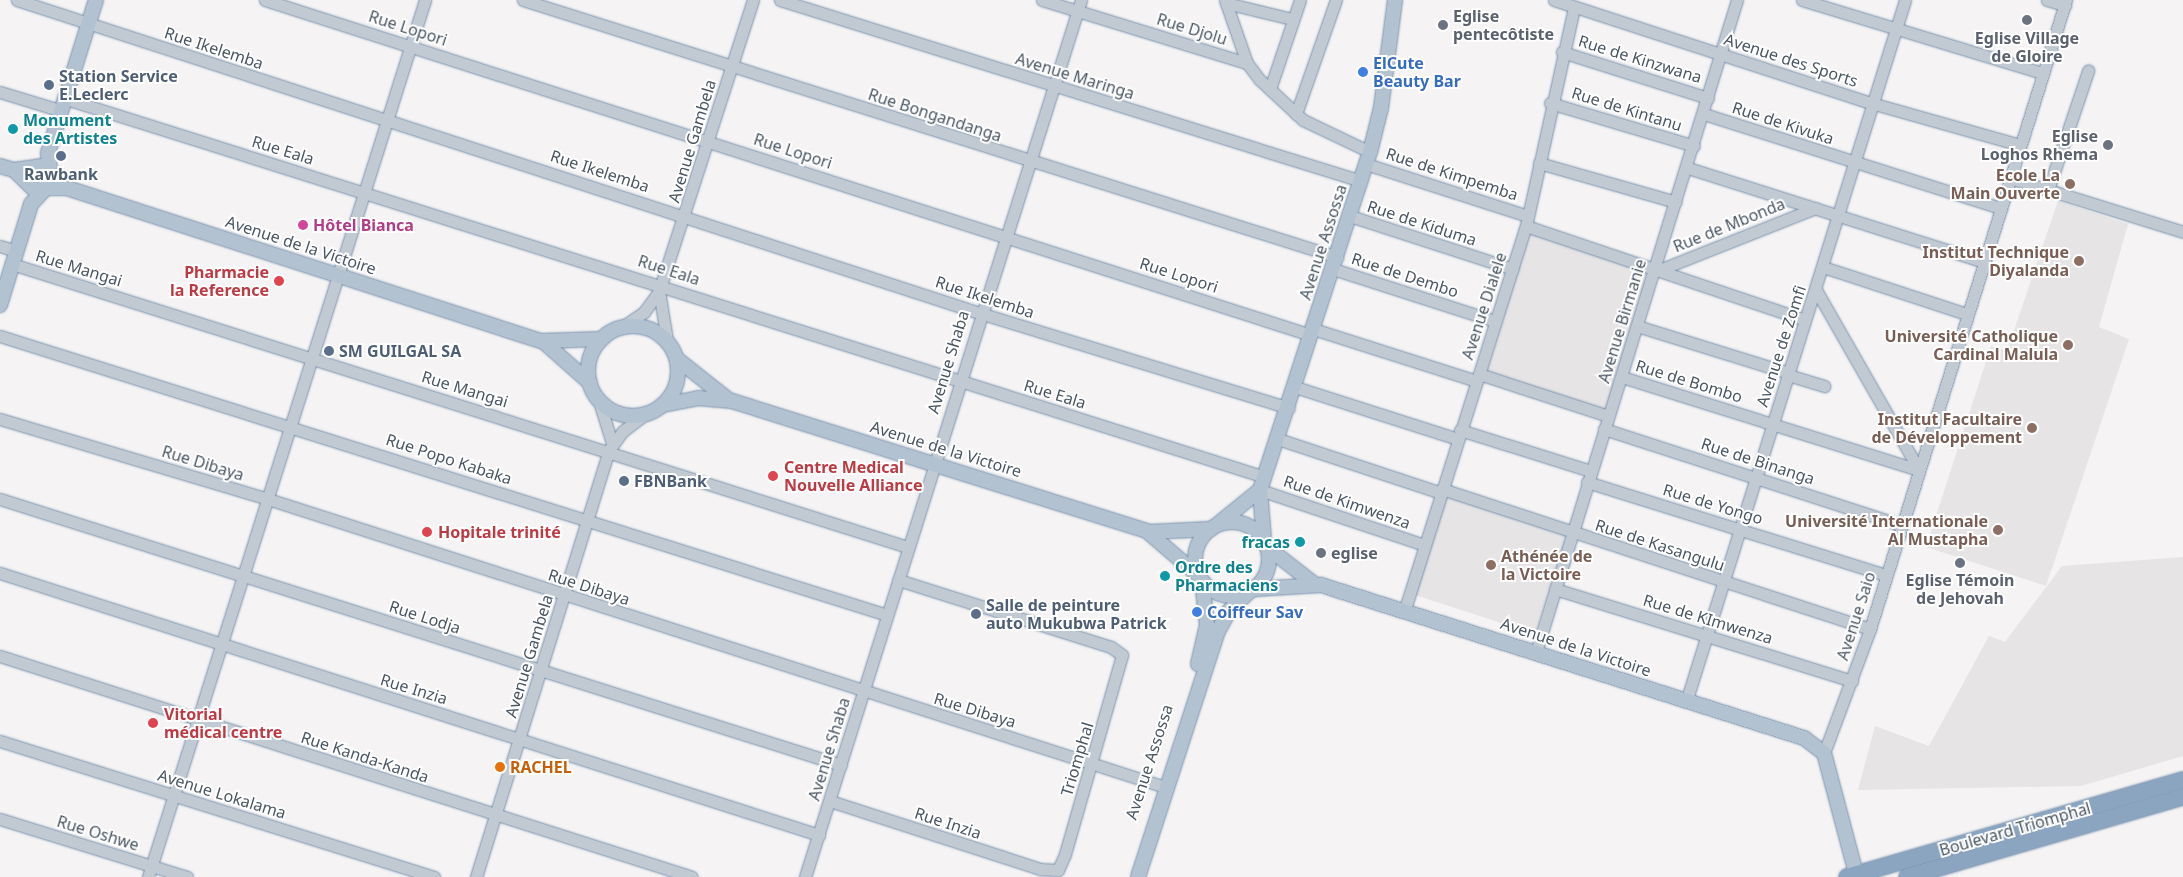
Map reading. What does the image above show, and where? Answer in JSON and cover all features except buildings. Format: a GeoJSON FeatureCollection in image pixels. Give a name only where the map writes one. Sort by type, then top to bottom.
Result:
{"type":"FeatureCollection","features":[{"type":"Feature","properties":{"kind":"highway","name":"Boulevard Triomphal"},"geometry":{"type":"LineString","coordinates":[[1854,876],[2183,780]]}},
{"type":"Feature","properties":{"kind":"highway","name":"Boulevard Triomphal"},"geometry":{"type":"LineString","coordinates":[[1907,877],[2183,797]]}},
{"type":"Feature","properties":{"kind":"main road"},"geometry":{"type":"LineString","coordinates":[[0,305],[31,204],[44,169],[61,104],[96,0]]}},
{"type":"Feature","properties":{"kind":"main road","name":"Avenue Assossa"},"geometry":{"type":"LineString","coordinates":[[1260,490],[1289,408],[1368,158],[1392,45],[1395,0]]}},
{"type":"Feature","properties":{"kind":"main road"},"geometry":{"type":"LineString","coordinates":[[0,166],[14,170],[44,169],[67,188]]}},
{"type":"Feature","properties":{"kind":"main road"},"geometry":{"type":"LineString","coordinates":[[38,187],[44,169]]}},
{"type":"Feature","properties":{"kind":"main road"},"geometry":{"type":"LineString","coordinates":[[14,170],[38,187]]}},
{"type":"Feature","properties":{"kind":"main road","name":"Avenue de la Victoire"},"geometry":{"type":"LineString","coordinates":[[38,187],[67,188],[542,341]]}},
{"type":"Feature","properties":{"kind":"main road"},"geometry":{"type":"LineString","coordinates":[[542,341],[602,339],[622,327],[638,326],[666,340],[677,359],[732,401]]}},
{"type":"Feature","properties":{"kind":"main road"},"geometry":{"type":"LineString","coordinates":[[590,384],[590,360],[602,339]]}},
{"type":"Feature","properties":{"kind":"main road"},"geometry":{"type":"LineString","coordinates":[[542,341],[569,360],[590,384],[598,398],[620,413],[647,413],[663,405],[698,398],[732,401]]}},
{"type":"Feature","properties":{"kind":"main road"},"geometry":{"type":"LineString","coordinates":[[663,405],[675,388],[677,359]]}},
{"type":"Feature","properties":{"kind":"main road","name":"Avenue de la Victoire"},"geometry":{"type":"LineString","coordinates":[[732,401],[934,462],[1149,532]]}},
{"type":"Feature","properties":{"kind":"main road"},"geometry":{"type":"LineString","coordinates":[[1204,658],[1207,608],[1201,579],[1198,545],[1213,528],[1260,490]]}},
{"type":"Feature","properties":{"kind":"main road"},"geometry":{"type":"LineString","coordinates":[[1204,658],[1223,620],[1266,575],[1266,544],[1260,490]]}},
{"type":"Feature","properties":{"kind":"main road"},"geometry":{"type":"LineString","coordinates":[[1149,532],[1242,524],[1313,584]]}},
{"type":"Feature","properties":{"kind":"main road"},"geometry":{"type":"LineString","coordinates":[[1149,532],[1220,594],[1313,584]]}},
{"type":"Feature","properties":{"kind":"main road","name":"Avenue de la Victoire"},"geometry":{"type":"LineString","coordinates":[[1313,584],[1404,609],[1686,702],[1792,734],[1824,753]]}},
{"type":"Feature","properties":{"kind":"main road","name":"Avenue Assossa"},"geometry":{"type":"LineString","coordinates":[[1138,877],[1204,658]]}},
{"type":"Feature","properties":{"kind":"main road"},"geometry":{"type":"LineString","coordinates":[[1824,753],[1854,876]]}},
{"type":"Feature","properties":{"kind":"main road","name":"Avenue Assossa"},"geometry":{"type":"LineString","coordinates":[[1130,877],[1164,787]]}},
{"type":"Feature","properties":{"kind":"street","name":"Rue Ikelemba"},"geometry":{"type":"LineString","coordinates":[[17,0],[87,25],[685,215],[980,313],[1289,408]]}},
{"type":"Feature","properties":{"kind":"street","name":"Rue Lopori"},"geometry":{"type":"LineString","coordinates":[[265,0],[1006,237],[1312,332]]}},
{"type":"Feature","properties":{"kind":"street"},"geometry":{"type":"LineString","coordinates":[[150,872],[425,0]]}},
{"type":"Feature","properties":{"kind":"street","name":"Rue Bongandanga"},"geometry":{"type":"LineString","coordinates":[[524,0],[1029,162],[1335,263]]}},
{"type":"Feature","properties":{"kind":"street","name":"Avenue Gambela"},"geometry":{"type":"LineString","coordinates":[[660,288],[753,0]]}},
{"type":"Feature","properties":{"kind":"street","name":"Avenue Maringa"},"geometry":{"type":"LineString","coordinates":[[780,0],[1053,87],[1361,181]]}},
{"type":"Feature","properties":{"kind":"street","name":"Rue Djolu"},"geometry":{"type":"LineString","coordinates":[[1042,0],[1079,6],[1247,62]]}},
{"type":"Feature","properties":{"kind":"street"},"geometry":{"type":"LineString","coordinates":[[1270,90],[1292,19],[1300,0]]}},
{"type":"Feature","properties":{"kind":"street"},"geometry":{"type":"LineString","coordinates":[[1296,114],[1336,0]]}},
{"type":"Feature","properties":{"kind":"street","name":"Avenue des Sports"},"geometry":{"type":"LineString","coordinates":[[1554,0],[1871,103],[2020,145]]}},
{"type":"Feature","properties":{"kind":"street","name":"Avenue Birmanie"},"geometry":{"type":"LineString","coordinates":[[1536,652],[1589,476],[1688,168],[1737,0]]}},
{"type":"Feature","properties":{"kind":"street"},"geometry":{"type":"LineString","coordinates":[[1802,0],[1896,31],[2043,74]]}},
{"type":"Feature","properties":{"kind":"street","name":"Avenue de Zomfi"},"geometry":{"type":"LineString","coordinates":[[1686,702],[1722,582],[1816,290],[1871,103],[1905,0]]}},
{"type":"Feature","properties":{"kind":"street"},"geometry":{"type":"LineString","coordinates":[[2047,0],[2065,3]]}},
{"type":"Feature","properties":{"kind":"street"},"geometry":{"type":"LineString","coordinates":[[1225,2],[1292,19]]}},
{"type":"Feature","properties":{"kind":"street"},"geometry":{"type":"LineString","coordinates":[[1225,2],[1247,62]]}},
{"type":"Feature","properties":{"kind":"street","name":"Avenue Saio"},"geometry":{"type":"LineString","coordinates":[[1824,753],[1870,629],[1901,524],[2065,3]]}},
{"type":"Feature","properties":{"kind":"street","name":"Avenue Shaba"},"geometry":{"type":"LineString","coordinates":[[806,877],[980,313],[1079,6]]}},
{"type":"Feature","properties":{"kind":"street","name":"Avenue Dialele"},"geometry":{"type":"LineString","coordinates":[[1404,609],[1527,221],[1550,102],[1574,7]]}},
{"type":"Feature","properties":{"kind":"street","name":"Rue de Kinzwana"},"geometry":{"type":"LineString","coordinates":[[1562,52],[1708,98]]}},
{"type":"Feature","properties":{"kind":"street","name":"Rue de Kimpemba"},"geometry":{"type":"LineString","coordinates":[[1247,62],[1270,90],[1296,114],[1324,133],[1368,158],[1654,272],[1805,320]]}},
{"type":"Feature","properties":{"kind":"street"},"geometry":{"type":"LineString","coordinates":[[2048,190],[2088,71]]}},
{"type":"Feature","properties":{"kind":"street","name":"Rue Eala"},"geometry":{"type":"LineString","coordinates":[[0,92],[61,104],[366,192],[660,288],[1265,477]]}},
{"type":"Feature","properties":{"kind":"street","name":"Rue de Kintanu"},"geometry":{"type":"LineString","coordinates":[[1550,102],[1694,146]]}},
{"type":"Feature","properties":{"kind":"street","name":"Rue de Kivuka"},"geometry":{"type":"LineString","coordinates":[[1704,114],[2001,208]]}},
{"type":"Feature","properties":{"kind":"street"},"geometry":{"type":"LineString","coordinates":[[1539,163],[1676,202]]}},
{"type":"Feature","properties":{"kind":"street"},"geometry":{"type":"LineString","coordinates":[[1688,168],[1984,262]]}},
{"type":"Feature","properties":{"kind":"street"},"geometry":{"type":"LineString","coordinates":[[2010,178],[2183,232]]}},
{"type":"Feature","properties":{"kind":"street","name":"Rue de Mbonda"},"geometry":{"type":"LineString","coordinates":[[1654,272],[1816,208]]}},
{"type":"Feature","properties":{"kind":"street","name":"Rue de Kiduma"},"geometry":{"type":"LineString","coordinates":[[1350,216],[1513,269]]}},
{"type":"Feature","properties":{"kind":"street","name":"Rue Mangai"},"geometry":{"type":"LineString","coordinates":[[0,246],[14,257],[311,358],[610,447],[908,547]]}},
{"type":"Feature","properties":{"kind":"street","name":"Rue de Dembo"},"geometry":{"type":"LineString","coordinates":[[1335,263],[1495,321]]}},
{"type":"Feature","properties":{"kind":"street"},"geometry":{"type":"LineString","coordinates":[[1823,267],[1967,314]]}},
{"type":"Feature","properties":{"kind":"street"},"geometry":{"type":"LineString","coordinates":[[622,327],[644,312],[660,288]]}},
{"type":"Feature","properties":{"kind":"street"},"geometry":{"type":"LineString","coordinates":[[660,288],[666,340]]}},
{"type":"Feature","properties":{"kind":"street"},"geometry":{"type":"LineString","coordinates":[[1816,290],[1919,470]]}},
{"type":"Feature","properties":{"kind":"street"},"geometry":{"type":"LineString","coordinates":[[1637,326],[1824,386]]}},
{"type":"Feature","properties":{"kind":"street"},"geometry":{"type":"LineString","coordinates":[[1312,332],[1608,416]]}},
{"type":"Feature","properties":{"kind":"street","name":"Rue Popo Kabaka"},"geometry":{"type":"LineString","coordinates":[[0,336],[290,425],[586,521],[887,615]]}},
{"type":"Feature","properties":{"kind":"street","name":"Rue de Bombo"},"geometry":{"type":"LineString","coordinates":[[1622,377],[1919,470]]}},
{"type":"Feature","properties":{"kind":"street","name":"Rue de Yongo"},"geometry":{"type":"LineString","coordinates":[[1295,387],[1459,435],[1589,476],[1739,529],[1886,575]]}},
{"type":"Feature","properties":{"kind":"street"},"geometry":{"type":"LineString","coordinates":[[598,398],[610,447],[647,413]]}},
{"type":"Feature","properties":{"kind":"street","name":"Rue Dibaya"},"geometry":{"type":"LineString","coordinates":[[0,419],[268,499],[564,596],[1164,787]]}},
{"type":"Feature","properties":{"kind":"street","name":"Rue de Binanga"},"geometry":{"type":"LineString","coordinates":[[1604,429],[1901,524]]}},
{"type":"Feature","properties":{"kind":"street","name":"Rue de Kasangulu"},"geometry":{"type":"LineString","coordinates":[[1278,440],[1870,629]]}},
{"type":"Feature","properties":{"kind":"street","name":"Avenue Gambela"},"geometry":{"type":"LineString","coordinates":[[476,877],[542,672],[586,521],[610,447]]}},
{"type":"Feature","properties":{"kind":"street","name":"Rue de Kimwenza"},"geometry":{"type":"LineString","coordinates":[[1260,490],[1424,545]]}},
{"type":"Feature","properties":{"kind":"street","name":"Rue Lodja"},"geometry":{"type":"LineString","coordinates":[[0,499],[841,765]]}},
{"type":"Feature","properties":{"kind":"street","name":"Rue Inzia"},"geometry":{"type":"LineString","coordinates":[[0,574],[819,835]]}},
{"type":"Feature","properties":{"kind":"street","name":"Triomphal"},"geometry":{"type":"LineString","coordinates":[[898,580],[1111,646],[1122,655],[1092,764],[1058,870]]}},
{"type":"Feature","properties":{"kind":"street","name":"Rue de KImwenza"},"geometry":{"type":"LineString","coordinates":[[1555,589],[1852,681]]}},
{"type":"Feature","properties":{"kind":"street","name":"Rue Kanda-Kanda"},"geometry":{"type":"LineString","coordinates":[[0,656],[496,817],[692,877]]}},
{"type":"Feature","properties":{"kind":"street","name":"Avenue Lokalama"},"geometry":{"type":"LineString","coordinates":[[0,741],[434,877]]}},
{"type":"Feature","properties":{"kind":"street","name":"Rue Inzia"},"geometry":{"type":"LineString","coordinates":[[830,801],[1040,870],[1058,870]]}},
{"type":"Feature","properties":{"kind":"street","name":"Rue Oshwe"},"geometry":{"type":"LineString","coordinates":[[0,819],[150,872],[187,877]]}},
{"type":"Feature","properties":{"kind":"shaded area"},"geometry":{"type":"Polygon","coordinates":[[[2058,201],[2128,224],[2099,327],[2129,339],[2046,586],[1926,547],[1991,346],[2007,351],[2058,201]]]}},
{"type":"Feature","properties":{"kind":"shaded area"},"geometry":{"type":"Polygon","coordinates":[[[1531,230],[1649,275],[1606,410],[1487,372],[1531,230]]]}},
{"type":"Feature","properties":{"kind":"shaded area","name":"Athénée de la Victoire"},"geometry":{"type":"Polygon","coordinates":[[[1448,493],[1567,534],[1535,634],[1415,595],[1448,493]]]}},
{"type":"Feature","properties":{"kind":"shaded area"},"geometry":{"type":"Polygon","coordinates":[[[2183,557],[2183,756],[2081,786],[1858,790],[1875,726],[1929,746],[1989,636],[2005,642],[2062,566],[2183,557]]]}},
{"type":"Feature","properties":{"kind":"place","name":"Eglise Village de Gloire"},"geometry":{"type":"Point","coordinates":[2027,20]}},
{"type":"Feature","properties":{"kind":"place","name":"Eglise pentecôtiste"},"geometry":{"type":"Point","coordinates":[1443,25]}},
{"type":"Feature","properties":{"kind":"place","name":"ElCute Beauty Bar"},"geometry":{"type":"Point","coordinates":[1363,72]}},
{"type":"Feature","properties":{"kind":"place","name":"Station Service E.Leclerc"},"geometry":{"type":"Point","coordinates":[49,85]}},
{"type":"Feature","properties":{"kind":"place","name":"Monument des Artistes"},"geometry":{"type":"Point","coordinates":[13,129]}},
{"type":"Feature","properties":{"kind":"place","name":"Eglise Loghos Rhema"},"geometry":{"type":"Point","coordinates":[2108,145]}},
{"type":"Feature","properties":{"kind":"place","name":"Rawbank"},"geometry":{"type":"Point","coordinates":[61,156]}},
{"type":"Feature","properties":{"kind":"place","name":"Ecole La Main Ouverte"},"geometry":{"type":"Point","coordinates":[2070,184]}},
{"type":"Feature","properties":{"kind":"place","name":"Hôtel Bianca"},"geometry":{"type":"Point","coordinates":[303,225]}},
{"type":"Feature","properties":{"kind":"place","name":"Institut Technique Diyalanda"},"geometry":{"type":"Point","coordinates":[2079,261]}},
{"type":"Feature","properties":{"kind":"place","name":"Pharmacie la Reference"},"geometry":{"type":"Point","coordinates":[279,281]}},
{"type":"Feature","properties":{"kind":"place","name":"Université Catholique Cardinal Malula"},"geometry":{"type":"Point","coordinates":[2068,345]}},
{"type":"Feature","properties":{"kind":"place","name":"SM GUILGAL SA"},"geometry":{"type":"Point","coordinates":[329,351]}},
{"type":"Feature","properties":{"kind":"place","name":"Institut Facultaire de Développement"},"geometry":{"type":"Point","coordinates":[2032,428]}},
{"type":"Feature","properties":{"kind":"place","name":"Centre Medical Nouvelle Alliance"},"geometry":{"type":"Point","coordinates":[773,476]}},
{"type":"Feature","properties":{"kind":"place","name":"FBNBank"},"geometry":{"type":"Point","coordinates":[624,481]}},
{"type":"Feature","properties":{"kind":"place","name":"Université Internationale Al Mustapha"},"geometry":{"type":"Point","coordinates":[1998,530]}},
{"type":"Feature","properties":{"kind":"place","name":"Hopitale trinité"},"geometry":{"type":"Point","coordinates":[427,532]}},
{"type":"Feature","properties":{"kind":"place","name":"fracas"},"geometry":{"type":"Point","coordinates":[1300,542]}},
{"type":"Feature","properties":{"kind":"place","name":"eglise"},"geometry":{"type":"Point","coordinates":[1321,553]}},
{"type":"Feature","properties":{"kind":"place","name":"Eglise Témoin de Jehovah"},"geometry":{"type":"Point","coordinates":[1960,563]}},
{"type":"Feature","properties":{"kind":"place","name":"Athénée de la Victoire"},"geometry":{"type":"Point","coordinates":[1491,565]}},
{"type":"Feature","properties":{"kind":"place","name":"Ordre des Pharmaciens"},"geometry":{"type":"Point","coordinates":[1165,576]}},
{"type":"Feature","properties":{"kind":"place","name":"Coiffeur Sav"},"geometry":{"type":"Point","coordinates":[1197,612]}},
{"type":"Feature","properties":{"kind":"place","name":"Salle de peinture auto Mukubwa Patrick"},"geometry":{"type":"Point","coordinates":[976,614]}},
{"type":"Feature","properties":{"kind":"place","name":"Vitorial médical centre"},"geometry":{"type":"Point","coordinates":[153,723]}},
{"type":"Feature","properties":{"kind":"place","name":"RACHEL"},"geometry":{"type":"Point","coordinates":[500,767]}}]}
